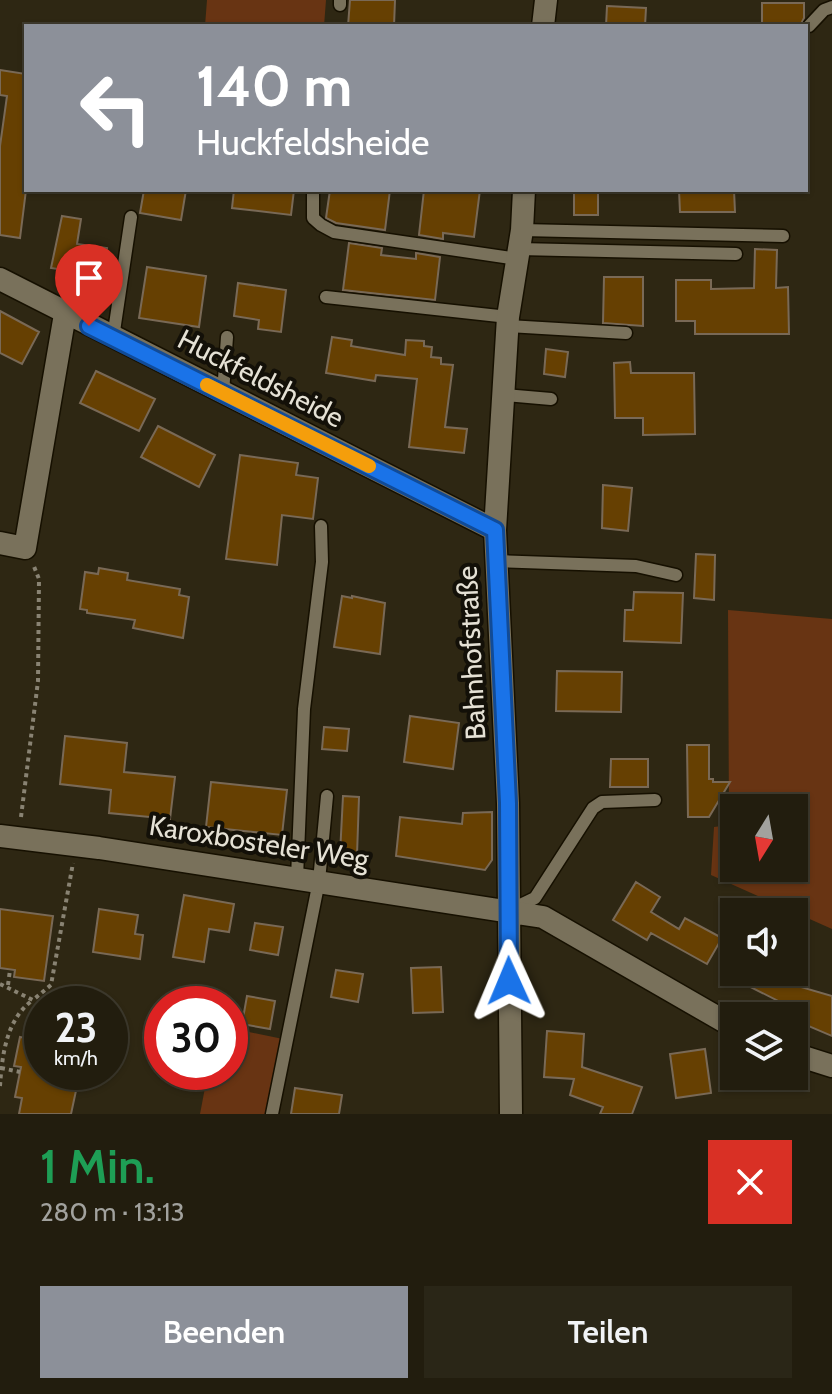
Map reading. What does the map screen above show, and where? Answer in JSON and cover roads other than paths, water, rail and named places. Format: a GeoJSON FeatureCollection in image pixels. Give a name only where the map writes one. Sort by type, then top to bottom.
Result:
{"type":"FeatureCollection","features":[{"type":"Feature","properties":{"kind":"street"},"geometry":{"type":"LineString","coordinates":[[543,24],[546,0]]}},
{"type":"Feature","properties":{"kind":"street","name":"Bahnhofstraße"},"geometry":{"type":"LineString","coordinates":[[511,1114],[508,803],[495,530],[508,321],[520,246],[524,192]]}},
{"type":"Feature","properties":{"kind":"street","name":"Huckfeldsheide"},"geometry":{"type":"LineString","coordinates":[[0,279],[495,530]]}},
{"type":"Feature","properties":{"kind":"street"},"geometry":{"type":"LineString","coordinates":[[0,543],[25,548],[65,314]]}},
{"type":"Feature","properties":{"kind":"street","name":"Karoxbosteler Weg"},"geometry":{"type":"LineString","coordinates":[[9,837],[308,879],[543,917],[720,1019]]}},
{"type":"Feature","properties":{"kind":"street"},"geometry":{"type":"LineString","coordinates":[[808,1058],[832,1066]]}},
{"type":"Feature","properties":{"kind":"lane"},"geometry":{"type":"LineString","coordinates":[[809,26],[824,10],[832,7]]}},
{"type":"Feature","properties":{"kind":"lane"},"geometry":{"type":"LineString","coordinates":[[313,192],[313,218],[334,232],[520,246],[736,254]]}},
{"type":"Feature","properties":{"kind":"lane"},"geometry":{"type":"LineString","coordinates":[[113,338],[131,217]]}},
{"type":"Feature","properties":{"kind":"lane"},"geometry":{"type":"LineString","coordinates":[[520,246],[783,236]]}},
{"type":"Feature","properties":{"kind":"lane"},"geometry":{"type":"LineString","coordinates":[[326,297],[626,333]]}},
{"type":"Feature","properties":{"kind":"lane"},"geometry":{"type":"LineString","coordinates":[[223,393],[227,337]]}},
{"type":"Feature","properties":{"kind":"lane"},"geometry":{"type":"LineString","coordinates":[[504,395],[551,399]]}},
{"type":"Feature","properties":{"kind":"lane"},"geometry":{"type":"LineString","coordinates":[[308,879],[304,709],[322,562],[321,526]]}},
{"type":"Feature","properties":{"kind":"lane"},"geometry":{"type":"LineString","coordinates":[[497,561],[636,566],[676,575]]}},
{"type":"Feature","properties":{"kind":"lane"},"geometry":{"type":"LineString","coordinates":[[272,1114],[308,879],[327,796]]}},
{"type":"Feature","properties":{"kind":"lane"},"geometry":{"type":"LineString","coordinates":[[507,911],[535,898],[593,808],[602,802],[655,800]]}}]}
